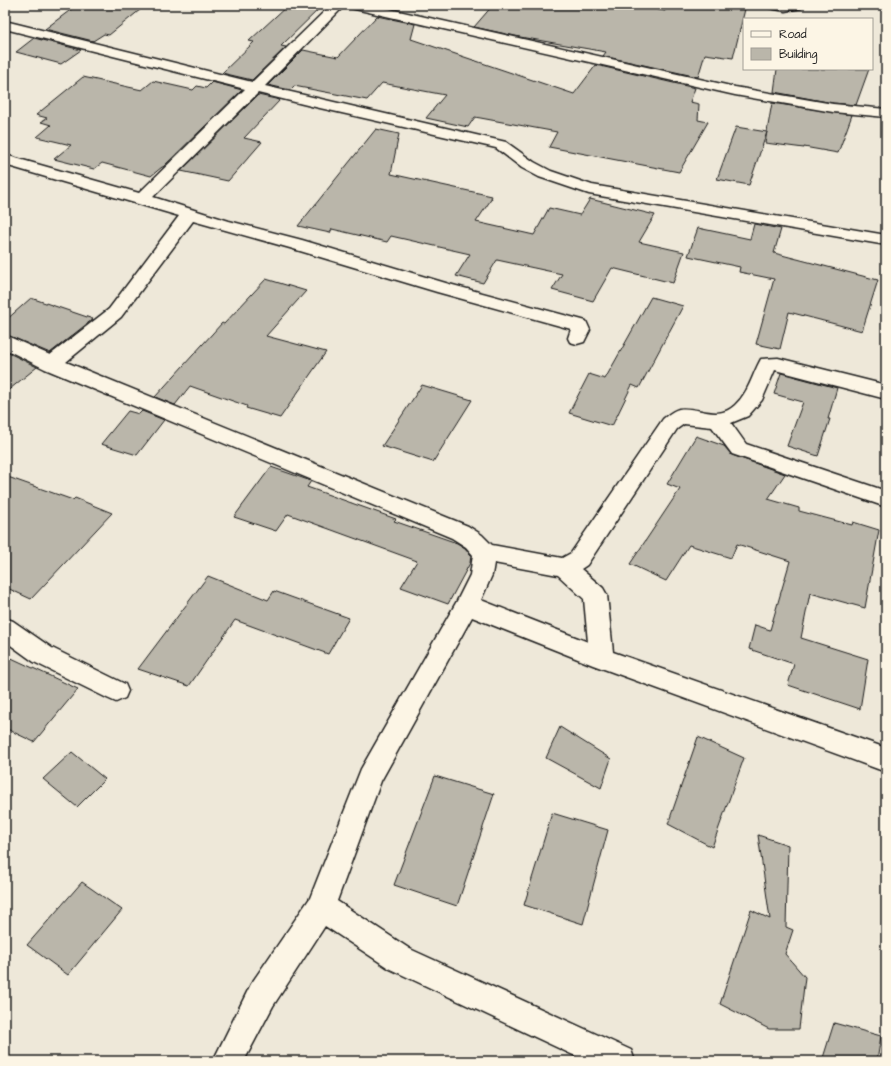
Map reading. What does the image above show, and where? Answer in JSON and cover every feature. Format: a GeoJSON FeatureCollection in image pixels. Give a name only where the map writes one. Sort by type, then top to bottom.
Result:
{"type":"FeatureCollection","features":[{"type":"Feature","properties":{"kind":"street"},"geometry":{"type":"LineString","coordinates":[[142,199],[338,5]]}},
{"type":"Feature","properties":{"kind":"street"},"geometry":{"type":"LineString","coordinates":[[355,5],[735,91],[833,108],[886,113]]}},
{"type":"Feature","properties":{"kind":"street"},"geometry":{"type":"LineString","coordinates":[[775,5],[785,7],[796,5]]}},
{"type":"Feature","properties":{"kind":"street"},"geometry":{"type":"LineString","coordinates":[[5,25],[122,52],[311,102],[501,145],[528,165],[545,174],[589,189],[886,240]]}},
{"type":"Feature","properties":{"kind":"street"},"geometry":{"type":"LineString","coordinates":[[5,160],[142,199],[223,225],[296,244],[443,288],[579,324],[581,330],[577,338]]}},
{"type":"Feature","properties":{"kind":"street"},"geometry":{"type":"LineString","coordinates":[[52,364],[115,314],[190,214]]}},
{"type":"Feature","properties":{"kind":"street"},"geometry":{"type":"LineString","coordinates":[[5,341],[52,364],[460,532],[474,541],[485,552],[564,567],[595,595],[602,658]]}},
{"type":"Feature","properties":{"kind":"street"},"geometry":{"type":"LineString","coordinates":[[564,567],[579,559],[585,552],[604,520],[670,424],[680,416],[718,421],[741,411],[755,395],[768,364],[778,364],[886,392]]}},
{"type":"Feature","properties":{"kind":"street"},"geometry":{"type":"LineString","coordinates":[[718,421],[739,449],[770,461],[886,499]]}},
{"type":"Feature","properties":{"kind":"street"},"geometry":{"type":"LineString","coordinates":[[228,1061],[262,995],[320,906],[370,777],[467,605],[481,575],[485,552]]}},
{"type":"Feature","properties":{"kind":"street"},"geometry":{"type":"LineString","coordinates":[[467,605],[602,658],[886,760]]}},
{"type":"Feature","properties":{"kind":"street"},"geometry":{"type":"LineString","coordinates":[[5,628],[44,655],[116,691]]}},
{"type":"Feature","properties":{"kind":"street"},"geometry":{"type":"LineString","coordinates":[[320,906],[400,959],[620,1061]]}},
{"type":"Feature","properties":{"kind":"building"},"geometry":{"type":"Polygon","coordinates":[[[77,5],[146,5],[109,35],[104,34],[93,41],[45,29],[77,5]]]}},
{"type":"Feature","properties":{"kind":"building"},"geometry":{"type":"Polygon","coordinates":[[[288,5],[323,5],[281,46],[286,47],[252,80],[222,73],[254,42],[249,41],[288,5]]]}},
{"type":"Feature","properties":{"kind":"building"},"geometry":{"type":"Polygon","coordinates":[[[493,5],[630,5],[665,11],[668,5],[746,5],[733,58],[705,54],[698,77],[603,56],[606,52],[520,37],[474,27],[493,5]]]}},
{"type":"Feature","properties":{"kind":"building"},"geometry":{"type":"Polygon","coordinates":[[[377,16],[415,24],[411,39],[574,94],[596,65],[695,88],[690,102],[699,104],[698,120],[708,122],[679,172],[549,147],[557,132],[475,117],[468,127],[426,118],[445,95],[382,83],[367,100],[294,86],[290,90],[268,85],[303,50],[338,57],[377,16]]]}},
{"type":"Feature","properties":{"kind":"building"},"geometry":{"type":"Polygon","coordinates":[[[34,38],[81,50],[61,64],[16,52],[34,38]]]}},
{"type":"Feature","properties":{"kind":"building"},"geometry":{"type":"Polygon","coordinates":[[[777,70],[869,70],[856,105],[833,103],[774,92],[777,70]]]}},
{"type":"Feature","properties":{"kind":"building"},"geometry":{"type":"Polygon","coordinates":[[[83,77],[142,90],[153,81],[193,90],[197,86],[206,88],[212,82],[242,90],[163,167],[151,176],[102,163],[94,169],[54,159],[71,145],[37,137],[51,125],[41,122],[47,118],[36,115],[83,77]]]}},
{"type":"Feature","properties":{"kind":"building"},"geometry":{"type":"Polygon","coordinates":[[[258,95],[280,100],[244,138],[262,142],[228,181],[181,171],[258,95]]]}},
{"type":"Feature","properties":{"kind":"building"},"geometry":{"type":"Polygon","coordinates":[[[772,103],[852,115],[838,153],[804,147],[765,143],[772,103]]]}},
{"type":"Feature","properties":{"kind":"building"},"geometry":{"type":"Polygon","coordinates":[[[736,127],[767,132],[749,185],[717,179],[736,127]]]}},
{"type":"Feature","properties":{"kind":"building"},"geometry":{"type":"Polygon","coordinates":[[[376,129],[399,134],[391,174],[492,196],[476,222],[534,235],[549,208],[580,215],[590,199],[655,215],[639,242],[684,252],[673,283],[612,268],[593,301],[552,290],[562,274],[497,260],[483,283],[456,276],[470,254],[391,236],[387,242],[332,229],[330,233],[298,226],[376,129]]]}},
{"type":"Feature","properties":{"kind":"building"},"geometry":{"type":"Polygon","coordinates":[[[754,224],[781,229],[774,253],[878,280],[862,331],[789,312],[780,349],[756,344],[774,279],[739,272],[740,267],[688,256],[698,228],[750,239],[754,224]]]}},
{"type":"Feature","properties":{"kind":"building"},"geometry":{"type":"Polygon","coordinates":[[[266,279],[306,291],[266,336],[326,352],[280,418],[246,408],[247,406],[190,386],[175,405],[155,397],[222,323],[224,324],[266,279]]]}},
{"type":"Feature","properties":{"kind":"building"},"geometry":{"type":"Polygon","coordinates":[[[651,297],[683,306],[639,388],[632,385],[612,426],[569,413],[589,374],[605,379],[651,297]]]}},
{"type":"Feature","properties":{"kind":"building"},"geometry":{"type":"Polygon","coordinates":[[[31,298],[93,319],[50,353],[5,334],[5,321],[31,298]]]}},
{"type":"Feature","properties":{"kind":"building"},"geometry":{"type":"Polygon","coordinates":[[[5,351],[37,367],[5,393],[5,351]]]}},
{"type":"Feature","properties":{"kind":"building"},"geometry":{"type":"Polygon","coordinates":[[[781,373],[837,388],[828,419],[830,419],[818,456],[787,446],[803,402],[774,394],[781,373]]]}},
{"type":"Feature","properties":{"kind":"building"},"geometry":{"type":"Polygon","coordinates":[[[422,385],[472,400],[433,462],[382,446],[422,385]]]}},
{"type":"Feature","properties":{"kind":"building"},"geometry":{"type":"Polygon","coordinates":[[[128,411],[139,414],[142,411],[164,420],[137,455],[101,444],[128,411]]]}},
{"type":"Feature","properties":{"kind":"building"},"geometry":{"type":"Polygon","coordinates":[[[696,436],[724,446],[732,455],[785,474],[768,499],[799,508],[799,511],[852,525],[853,522],[879,530],[865,608],[810,593],[801,638],[868,659],[860,709],[788,685],[794,664],[749,649],[755,625],[770,630],[790,561],[737,544],[731,558],[689,545],[666,581],[630,564],[680,489],[667,484],[696,436]]]}},
{"type":"Feature","properties":{"kind":"building"},"geometry":{"type":"Polygon","coordinates":[[[271,467],[311,481],[307,487],[396,519],[394,521],[457,543],[465,548],[471,555],[470,563],[448,604],[401,587],[417,561],[288,514],[276,531],[234,517],[271,467]]]}},
{"type":"Feature","properties":{"kind":"building"},"geometry":{"type":"Polygon","coordinates":[[[5,476],[73,500],[75,498],[112,513],[31,599],[5,587],[5,476]]]}},
{"type":"Feature","properties":{"kind":"building"},"geometry":{"type":"Polygon","coordinates":[[[208,576],[268,600],[274,591],[349,618],[328,654],[235,620],[189,686],[138,669],[208,576]]]}},
{"type":"Feature","properties":{"kind":"building"},"geometry":{"type":"Polygon","coordinates":[[[5,655],[78,689],[34,742],[5,728],[5,655]]]}},
{"type":"Feature","properties":{"kind":"building"},"geometry":{"type":"Polygon","coordinates":[[[560,727],[611,759],[601,788],[546,758],[560,727]]]}},
{"type":"Feature","properties":{"kind":"building"},"geometry":{"type":"Polygon","coordinates":[[[698,737],[744,758],[712,847],[668,824],[698,737]]]}},
{"type":"Feature","properties":{"kind":"building"},"geometry":{"type":"Polygon","coordinates":[[[72,752],[105,779],[77,807],[43,779],[72,752]]]}},
{"type":"Feature","properties":{"kind":"building"},"geometry":{"type":"Polygon","coordinates":[[[435,776],[494,794],[457,906],[394,885],[435,776]]]}},
{"type":"Feature","properties":{"kind":"building"},"geometry":{"type":"Polygon","coordinates":[[[552,813],[608,830],[583,924],[524,905],[552,813]]]}},
{"type":"Feature","properties":{"kind":"building"},"geometry":{"type":"Polygon","coordinates":[[[758,835],[788,845],[786,927],[793,930],[785,954],[805,977],[799,1029],[769,1029],[720,1004],[751,910],[770,919],[758,835]]]}},
{"type":"Feature","properties":{"kind":"building"},"geometry":{"type":"Polygon","coordinates":[[[82,882],[122,910],[68,975],[27,945],[82,882]]]}},
{"type":"Feature","properties":{"kind":"building"},"geometry":{"type":"Polygon","coordinates":[[[834,1023],[881,1036],[877,1061],[822,1061],[834,1023]]]}}]}
